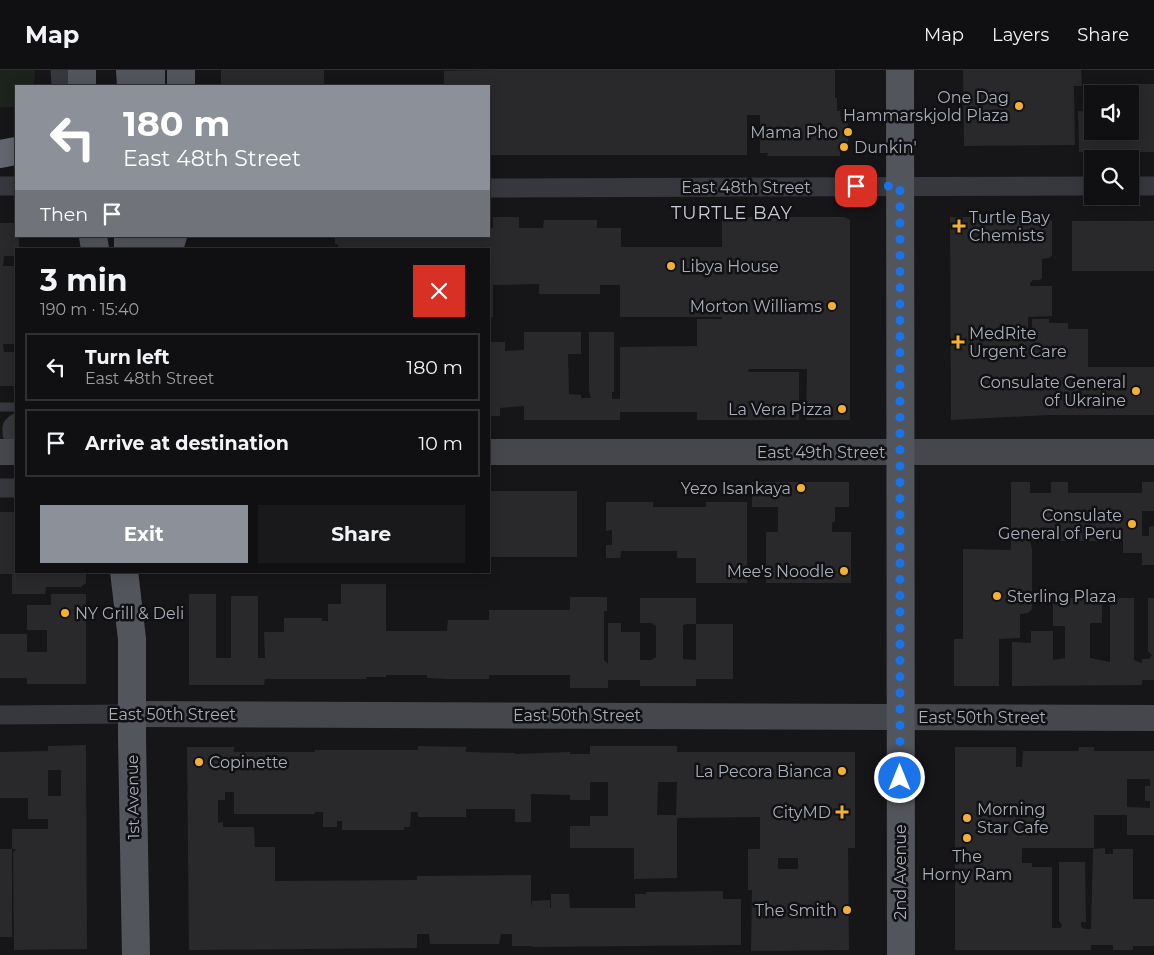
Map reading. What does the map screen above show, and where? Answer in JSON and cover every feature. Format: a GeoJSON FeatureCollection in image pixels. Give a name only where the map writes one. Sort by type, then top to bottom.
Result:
{"type":"FeatureCollection","features":[{"type":"Feature","properties":{"kind":"highway"},"geometry":{"type":"LineString","coordinates":[[0,154],[15,151]]}},
{"type":"Feature","properties":{"kind":"main road"},"geometry":{"type":"LineString","coordinates":[[82,70],[82,85]]}},
{"type":"Feature","properties":{"kind":"main road"},"geometry":{"type":"LineString","coordinates":[[130,70],[131,85]]}},
{"type":"Feature","properties":{"kind":"main road"},"geometry":{"type":"LineString","coordinates":[[151,70],[151,85]]}},
{"type":"Feature","properties":{"kind":"main road"},"geometry":{"type":"LineString","coordinates":[[181,70],[181,85]]}},
{"type":"Feature","properties":{"kind":"main road","name":"2nd Avenue"},"geometry":{"type":"LineString","coordinates":[[900,70],[900,955]]}},
{"type":"Feature","properties":{"kind":"main road"},"geometry":{"type":"LineString","coordinates":[[0,452],[15,452]]}},
{"type":"Feature","properties":{"kind":"main road","name":"East 49th Street"},"geometry":{"type":"LineString","coordinates":[[490,452],[1154,452]]}},
{"type":"Feature","properties":{"kind":"main road","name":"1st Avenue"},"geometry":{"type":"LineString","coordinates":[[124,573],[132,639],[131,714],[136,955]]}},
{"type":"Feature","properties":{"kind":"main road","name":"1st Avenue"},"geometry":{"type":"LineString","coordinates":[[132,639],[143,573]]}},
{"type":"Feature","properties":{"kind":"main road","name":"East 50th Street"},"geometry":{"type":"LineString","coordinates":[[131,714],[1154,718]]}},
{"type":"Feature","properties":{"kind":"street"},"geometry":{"type":"LineString","coordinates":[[60,70],[61,85]]}},
{"type":"Feature","properties":{"kind":"street"},"geometry":{"type":"LineString","coordinates":[[0,186],[15,186]]}},
{"type":"Feature","properties":{"kind":"street","name":"East 48th Street"},"geometry":{"type":"LineString","coordinates":[[490,188],[1084,186]]}},
{"type":"Feature","properties":{"kind":"street"},"geometry":{"type":"LineString","coordinates":[[1139,186],[1154,186]]}},
{"type":"Feature","properties":{"kind":"street"},"geometry":{"type":"LineString","coordinates":[[15,424],[12,427],[12,434],[15,434]]}},
{"type":"Feature","properties":{"kind":"street"},"geometry":{"type":"LineString","coordinates":[[0,488],[15,488]]}},
{"type":"Feature","properties":{"kind":"street","name":"East 50th Street"},"geometry":{"type":"LineString","coordinates":[[0,715],[131,714]]}},
{"type":"Feature","properties":{"kind":"lane"},"geometry":{"type":"LineString","coordinates":[[0,407],[15,407]]}},
{"type":"Feature","properties":{"kind":"shaded area"},"geometry":{"type":"Polygon","coordinates":[[[0,70],[35,70],[34,85],[15,85],[15,107],[0,107],[0,70]]]}},
{"type":"Feature","properties":{"kind":"building"},"geometry":{"type":"Polygon","coordinates":[[[221,70],[324,70],[324,85],[221,85],[221,70]]]}},
{"type":"Feature","properties":{"kind":"building"},"geometry":{"type":"Polygon","coordinates":[[[835,70],[837,111],[840,111],[841,121],[848,121],[848,152],[840,152],[840,156],[767,156],[768,153],[760,153],[760,115],[747,115],[747,155],[490,155],[490,85],[444,85],[444,71],[835,70]]]}},
{"type":"Feature","properties":{"kind":"building","name":"One Dag Hammarskjold Plaza"},"geometry":{"type":"Polygon","coordinates":[[[963,70],[1081,70],[1082,86],[1074,86],[1075,145],[964,146],[963,70]]]}},
{"type":"Feature","properties":{"kind":"building"},"geometry":{"type":"Polygon","coordinates":[[[1154,84],[1154,152],[1139,152],[1139,150],[1084,150],[1084,152],[1079,152],[1078,111],[1084,111],[1084,140],[1139,140],[1139,85],[1136,85],[1154,84]]]}},
{"type":"Feature","properties":{"kind":"building"},"geometry":{"type":"Polygon","coordinates":[[[493,217],[519,217],[519,228],[543,228],[544,220],[597,220],[597,228],[621,228],[621,247],[722,247],[722,217],[845,217],[850,220],[850,420],[806,420],[807,369],[749,369],[748,372],[799,372],[799,420],[697,420],[697,412],[620,412],[620,420],[524,420],[524,406],[500,408],[500,416],[490,416],[490,342],[505,342],[505,351],[524,350],[524,332],[581,332],[581,354],[568,354],[569,394],[581,395],[581,398],[591,398],[589,390],[589,332],[614,332],[614,392],[612,392],[612,399],[620,399],[620,347],[697,346],[697,319],[722,319],[722,317],[620,317],[620,285],[600,285],[600,294],[539,294],[539,284],[493,285],[493,317],[490,317],[490,248],[338,248],[338,244],[335,244],[335,237],[490,237],[490,228],[493,228],[493,217]]]}},
{"type":"Feature","properties":{"kind":"building"},"geometry":{"type":"Polygon","coordinates":[[[950,217],[1047,217],[1052,221],[1052,255],[1049,258],[1042,259],[1042,278],[1040,280],[1033,280],[1030,286],[1052,286],[1052,316],[1028,317],[1028,329],[1032,328],[1032,319],[1049,319],[1049,323],[1068,323],[1068,329],[1088,329],[1088,367],[1154,367],[1154,415],[1049,415],[951,420],[950,217]]]}},
{"type":"Feature","properties":{"kind":"building"},"geometry":{"type":"Polygon","coordinates":[[[1072,221],[1154,221],[1154,271],[1072,271],[1072,221]]]}},
{"type":"Feature","properties":{"kind":"building"},"geometry":{"type":"Polygon","coordinates":[[[0,223],[15,223],[15,237],[19,237],[19,248],[15,248],[15,256],[4,256],[3,266],[15,266],[15,344],[3,344],[4,352],[15,352],[15,386],[0,386],[0,223]]]}},
{"type":"Feature","properties":{"kind":"building"},"geometry":{"type":"Polygon","coordinates":[[[752,482],[849,482],[849,507],[835,507],[835,522],[832,522],[832,532],[851,532],[851,583],[766,583],[766,532],[778,532],[778,507],[752,507],[752,482]]]}},
{"type":"Feature","properties":{"kind":"building"},"geometry":{"type":"Polygon","coordinates":[[[1011,482],[1030,482],[1030,493],[1051,493],[1051,482],[1068,482],[1068,493],[1142,493],[1142,482],[1154,482],[1154,511],[1142,511],[1142,536],[1149,536],[1149,527],[1154,526],[1154,565],[1142,565],[1142,553],[1123,553],[1123,541],[1030,541],[1032,550],[1032,609],[1028,613],[1020,614],[1020,638],[999,639],[999,686],[954,686],[954,639],[963,639],[963,549],[1011,550],[1011,482]]]}},
{"type":"Feature","properties":{"kind":"building"},"geometry":{"type":"Polygon","coordinates":[[[490,491],[577,491],[577,557],[490,557],[490,491]]]}},
{"type":"Feature","properties":{"kind":"building"},"geometry":{"type":"Polygon","coordinates":[[[606,502],[653,502],[653,507],[706,507],[706,502],[747,502],[747,583],[696,583],[696,558],[677,558],[677,551],[621,551],[620,558],[606,558],[606,545],[612,545],[612,530],[606,531],[606,502]]]}},
{"type":"Feature","properties":{"kind":"building"},"geometry":{"type":"Polygon","coordinates":[[[0,512],[15,512],[15,573],[86,573],[86,583],[81,587],[46,587],[45,594],[12,594],[12,574],[0,574],[0,512]]]}},
{"type":"Feature","properties":{"kind":"building"},"geometry":{"type":"Polygon","coordinates":[[[341,584],[386,584],[386,631],[447,631],[448,620],[489,620],[489,610],[570,610],[570,597],[607,597],[607,611],[604,611],[604,660],[608,664],[608,623],[621,623],[621,632],[640,632],[640,660],[651,660],[656,657],[656,626],[651,623],[640,623],[640,598],[696,598],[696,624],[733,624],[733,679],[696,679],[696,686],[640,686],[640,680],[608,680],[608,688],[570,688],[570,675],[489,675],[489,679],[448,679],[427,678],[427,675],[386,675],[386,677],[366,677],[366,679],[265,679],[264,685],[189,685],[189,594],[216,594],[216,658],[231,658],[231,596],[258,596],[258,658],[265,658],[264,632],[284,632],[284,618],[322,618],[322,621],[328,621],[328,604],[341,604],[341,584]],[[696,624],[683,625],[683,659],[696,660],[696,624]]]}},
{"type":"Feature","properties":{"kind":"building"},"geometry":{"type":"Polygon","coordinates":[[[51,594],[86,594],[86,684],[27,684],[27,678],[0,678],[0,634],[27,634],[27,652],[47,652],[47,630],[27,630],[27,605],[51,605],[51,594]]]}},
{"type":"Feature","properties":{"kind":"building"},"geometry":{"type":"Polygon","coordinates":[[[1053,598],[1102,598],[1102,623],[1090,623],[1090,658],[1110,662],[1110,598],[1134,598],[1134,660],[1142,663],[1142,659],[1149,659],[1152,655],[1148,651],[1148,598],[1154,598],[1154,680],[1142,680],[1142,685],[1012,686],[1012,642],[1031,643],[1031,631],[1053,631],[1053,660],[1065,658],[1065,626],[1053,626],[1053,598]]]}},
{"type":"Feature","properties":{"kind":"building"},"geometry":{"type":"Polygon","coordinates":[[[86,745],[87,949],[14,950],[13,852],[17,849],[12,849],[12,829],[48,829],[48,819],[28,819],[28,798],[0,798],[0,752],[48,751],[48,746],[86,745]],[[48,770],[48,796],[61,796],[61,770],[48,770]]]}},
{"type":"Feature","properties":{"kind":"building"},"geometry":{"type":"Polygon","coordinates":[[[418,746],[466,747],[466,752],[515,754],[570,752],[570,754],[590,754],[590,746],[677,746],[677,752],[855,752],[855,848],[848,848],[849,950],[751,951],[752,890],[748,890],[748,849],[760,849],[760,817],[677,818],[677,878],[634,879],[634,848],[570,848],[570,826],[590,826],[590,816],[608,816],[608,782],[590,782],[590,800],[570,800],[570,795],[531,794],[531,822],[515,822],[515,809],[466,809],[466,817],[418,817],[418,812],[411,812],[410,827],[404,827],[404,830],[342,830],[342,821],[337,821],[337,827],[323,827],[323,812],[315,812],[315,814],[234,814],[234,792],[225,792],[225,800],[218,800],[218,823],[223,822],[223,827],[254,827],[255,847],[275,847],[275,881],[417,880],[417,876],[531,875],[531,908],[532,901],[550,900],[551,908],[551,894],[569,894],[570,908],[635,908],[635,894],[646,894],[646,892],[723,891],[723,899],[741,899],[741,945],[531,947],[512,946],[512,934],[501,934],[499,944],[430,944],[429,934],[417,934],[417,948],[189,950],[187,747],[234,747],[234,752],[418,750],[418,746]],[[658,782],[657,815],[676,815],[677,782],[658,782]],[[778,858],[778,869],[798,869],[798,858],[778,858]]]}},
{"type":"Feature","properties":{"kind":"building"},"geometry":{"type":"Polygon","coordinates":[[[955,747],[1016,747],[1016,767],[1022,767],[1023,751],[1078,751],[1079,747],[1094,747],[1094,751],[1154,751],[1154,835],[1127,835],[1127,815],[1094,815],[1094,848],[1022,848],[1022,863],[1032,863],[1032,867],[1052,867],[1052,928],[1061,928],[1062,925],[1059,921],[1059,862],[1085,862],[1086,922],[1081,922],[1081,926],[1084,929],[1091,929],[1093,849],[1105,848],[1105,854],[1113,854],[1113,849],[1133,849],[1133,899],[1154,899],[1154,946],[1133,946],[1133,950],[1113,950],[1113,945],[1091,945],[1091,950],[955,950],[955,747]],[[1127,779],[1127,807],[1150,808],[1150,801],[1145,801],[1145,786],[1150,786],[1150,779],[1127,779]]]}},
{"type":"Feature","properties":{"kind":"building"},"geometry":{"type":"Polygon","coordinates":[[[0,849],[12,849],[12,937],[0,937],[0,849]]]}},
{"type":"Feature","properties":{"kind":"place","name":"One Dag Hammarskjold Plaza"},"geometry":{"type":"Point","coordinates":[1019,106]}},
{"type":"Feature","properties":{"kind":"place","name":"Mama Pho"},"geometry":{"type":"Point","coordinates":[848,132]}},
{"type":"Feature","properties":{"kind":"place","name":"Dunkin'"},"geometry":{"type":"Point","coordinates":[844,147]}},
{"type":"Feature","properties":{"kind":"place","name":"Turtle Bay Chemists"},"geometry":{"type":"Point","coordinates":[959,226]}},
{"type":"Feature","properties":{"kind":"place","name":"Libya House"},"geometry":{"type":"Point","coordinates":[671,266]}},
{"type":"Feature","properties":{"kind":"place","name":"Morton Williams"},"geometry":{"type":"Point","coordinates":[832,306]}},
{"type":"Feature","properties":{"kind":"place","name":"MedRite Urgent Care"},"geometry":{"type":"Point","coordinates":[958,342]}},
{"type":"Feature","properties":{"kind":"place","name":"Consulate General of Ukraine"},"geometry":{"type":"Point","coordinates":[1136,391]}},
{"type":"Feature","properties":{"kind":"place","name":"La Vera Pizza"},"geometry":{"type":"Point","coordinates":[842,409]}},
{"type":"Feature","properties":{"kind":"place","name":"Yezo Isankaya"},"geometry":{"type":"Point","coordinates":[801,488]}},
{"type":"Feature","properties":{"kind":"place","name":"Consulate General of Peru"},"geometry":{"type":"Point","coordinates":[1132,524]}},
{"type":"Feature","properties":{"kind":"place","name":"Mee's Noodle"},"geometry":{"type":"Point","coordinates":[844,571]}},
{"type":"Feature","properties":{"kind":"place","name":"Sterling Plaza"},"geometry":{"type":"Point","coordinates":[997,596]}},
{"type":"Feature","properties":{"kind":"place","name":"NY Grill & Deli"},"geometry":{"type":"Point","coordinates":[65,613]}},
{"type":"Feature","properties":{"kind":"place","name":"Copinette"},"geometry":{"type":"Point","coordinates":[199,762]}},
{"type":"Feature","properties":{"kind":"place","name":"La Pecora Bianca"},"geometry":{"type":"Point","coordinates":[842,771]}},
{"type":"Feature","properties":{"kind":"place","name":"CityMD"},"geometry":{"type":"Point","coordinates":[842,812]}},
{"type":"Feature","properties":{"kind":"place","name":"Morning Star Cafe"},"geometry":{"type":"Point","coordinates":[967,818]}},
{"type":"Feature","properties":{"kind":"place","name":"The Horny Ram"},"geometry":{"type":"Point","coordinates":[967,838]}},
{"type":"Feature","properties":{"kind":"place","name":"The Smith"},"geometry":{"type":"Point","coordinates":[847,910]}},
{"type":"Feature","properties":{"kind":"district","name":"TURTLE BAY"},"geometry":{"type":"Point","coordinates":[732,213]}},
{"type":"Feature","properties":{"kind":"route"},"geometry":{"type":"LineString","coordinates":[[856,186],[900,186],[900,778]]}}]}
